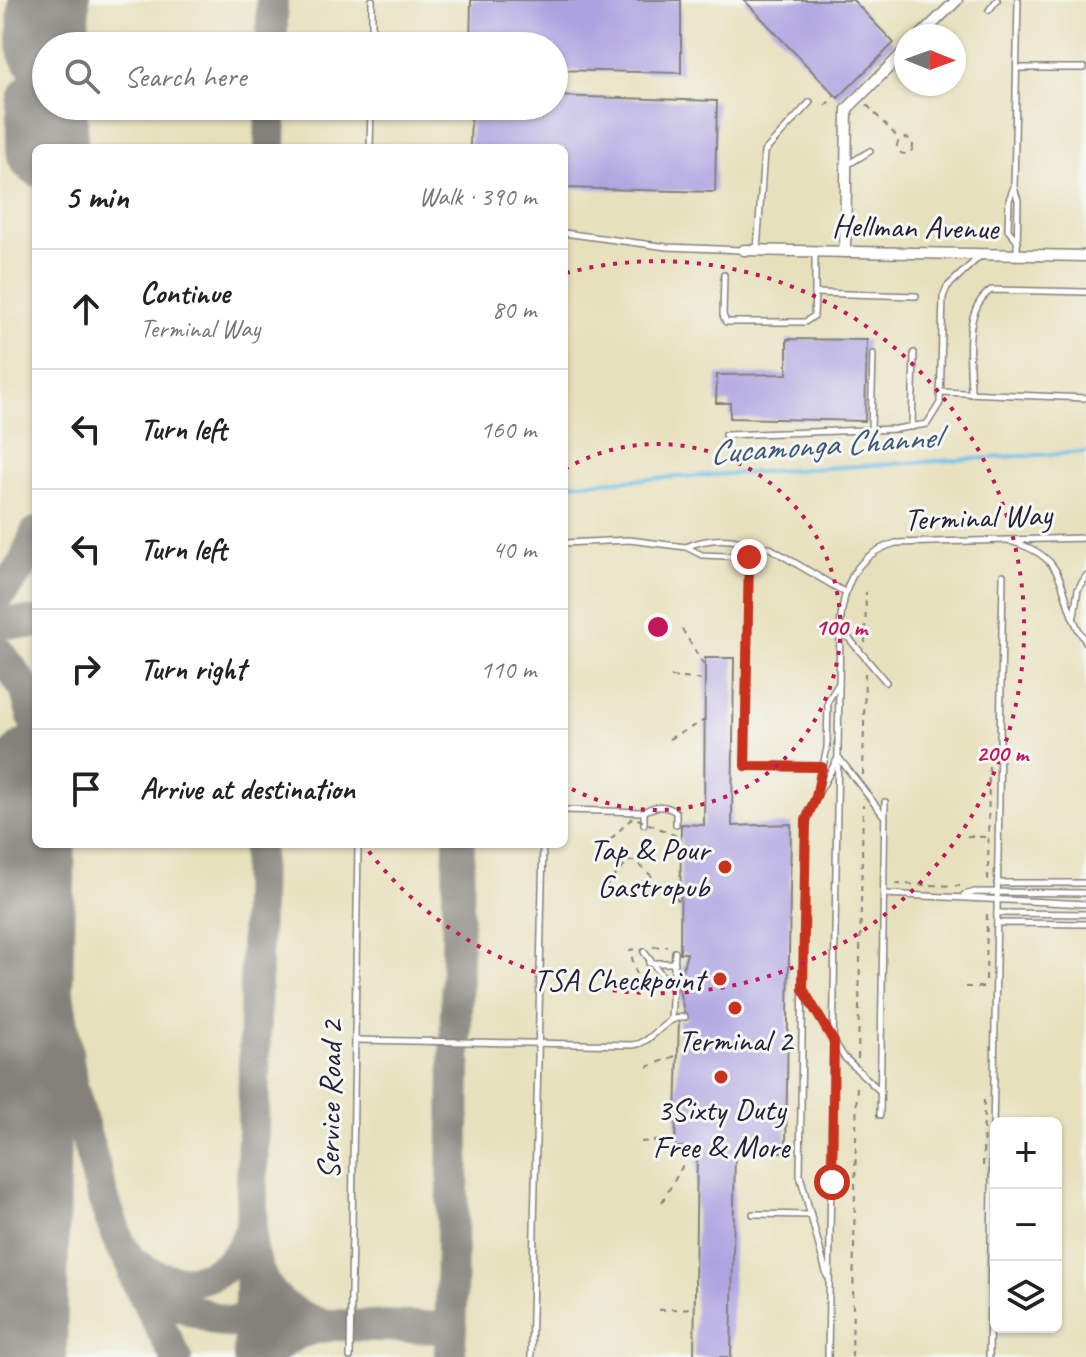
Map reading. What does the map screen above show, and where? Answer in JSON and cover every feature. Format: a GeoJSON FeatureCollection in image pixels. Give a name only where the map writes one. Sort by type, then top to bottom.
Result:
{"type":"FeatureCollection","features":[{"type":"Feature","properties":{"kind":"street"},"geometry":{"type":"LineString","coordinates":[[932,24],[957,0]]}},
{"type":"Feature","properties":{"kind":"street"},"geometry":{"type":"LineString","coordinates":[[845,252],[847,109],[894,62]]}},
{"type":"Feature","properties":{"kind":"street","name":"Hellman Avenue"},"geometry":{"type":"LineString","coordinates":[[744,250],[1086,256]]}},
{"type":"Feature","properties":{"kind":"lane"},"geometry":{"type":"LineString","coordinates":[[372,0],[372,32]]}},
{"type":"Feature","properties":{"kind":"lane"},"geometry":{"type":"LineString","coordinates":[[989,10],[997,0]]}},
{"type":"Feature","properties":{"kind":"lane"},"geometry":{"type":"LineString","coordinates":[[1017,255],[1018,200],[1014,187],[1018,0]]}},
{"type":"Feature","properties":{"kind":"lane"},"geometry":{"type":"LineString","coordinates":[[1017,68],[1084,68]]}},
{"type":"Feature","properties":{"kind":"lane"},"geometry":{"type":"LineString","coordinates":[[757,250],[764,152],[810,102]]}},
{"type":"Feature","properties":{"kind":"lane"},"geometry":{"type":"LineString","coordinates":[[370,144],[371,120]]}},
{"type":"Feature","properties":{"kind":"lane"},"geometry":{"type":"LineString","coordinates":[[846,165],[870,151]]}},
{"type":"Feature","properties":{"kind":"lane"},"geometry":{"type":"LineString","coordinates":[[568,234],[667,247],[744,250]]}},
{"type":"Feature","properties":{"kind":"lane"},"geometry":{"type":"LineString","coordinates":[[724,275],[726,322],[805,322],[814,316],[815,251]]}},
{"type":"Feature","properties":{"kind":"lane"},"geometry":{"type":"LineString","coordinates":[[725,435],[871,430],[927,424],[940,403],[943,297],[947,287],[983,254]]}},
{"type":"Feature","properties":{"kind":"lane"},"geometry":{"type":"LineString","coordinates":[[971,394],[972,318],[983,296],[991,290],[1086,292]]}},
{"type":"Feature","properties":{"kind":"lane"},"geometry":{"type":"LineString","coordinates":[[815,293],[916,296]]}},
{"type":"Feature","properties":{"kind":"lane"},"geometry":{"type":"LineString","coordinates":[[912,427],[914,353]]}},
{"type":"Feature","properties":{"kind":"lane"},"geometry":{"type":"LineString","coordinates":[[871,430],[873,354]]}},
{"type":"Feature","properties":{"kind":"lane"},"geometry":{"type":"LineString","coordinates":[[940,392],[1086,398]]}},
{"type":"Feature","properties":{"kind":"lane","name":"Terminal Way"},"geometry":{"type":"LineString","coordinates":[[828,1357],[840,628],[844,592],[861,562],[882,547],[932,539],[1086,538]]}},
{"type":"Feature","properties":{"kind":"lane"},"geometry":{"type":"LineString","coordinates":[[1005,539],[1033,548],[1048,558],[1063,584],[1067,608],[1086,642]]}},
{"type":"Feature","properties":{"kind":"lane"},"geometry":{"type":"LineString","coordinates":[[568,543],[629,540],[686,547],[702,555],[749,557]]}},
{"type":"Feature","properties":{"kind":"lane"},"geometry":{"type":"LineString","coordinates":[[686,547],[702,540],[740,540],[770,548],[844,592]]}},
{"type":"Feature","properties":{"kind":"lane"},"geometry":{"type":"LineString","coordinates":[[759,547],[749,557],[745,766],[822,767]]}},
{"type":"Feature","properties":{"kind":"lane"},"geometry":{"type":"LineString","coordinates":[[989,1357],[1003,575]]}},
{"type":"Feature","properties":{"kind":"lane"},"geometry":{"type":"LineString","coordinates":[[1076,625],[1074,601],[1086,576]]}},
{"type":"Feature","properties":{"kind":"lane"},"geometry":{"type":"LineString","coordinates":[[840,628],[886,682]]}},
{"type":"Feature","properties":{"kind":"lane"},"geometry":{"type":"LineString","coordinates":[[816,797],[828,701],[839,682]]}},
{"type":"Feature","properties":{"kind":"lane"},"geometry":{"type":"LineString","coordinates":[[830,1286],[800,1175],[805,832],[809,810],[838,757],[880,808],[885,820]]}},
{"type":"Feature","properties":{"kind":"lane"},"geometry":{"type":"LineString","coordinates":[[880,1115],[885,802]]}},
{"type":"Feature","properties":{"kind":"lane"},"geometry":{"type":"LineString","coordinates":[[568,810],[644,812],[653,807],[669,808],[676,812],[676,824]]}},
{"type":"Feature","properties":{"kind":"lane"},"geometry":{"type":"LineString","coordinates":[[644,812],[644,824]]}},
{"type":"Feature","properties":{"kind":"lane","name":"Service Road 2"},"geometry":{"type":"LineString","coordinates":[[350,1357],[358,848]]}},
{"type":"Feature","properties":{"kind":"lane"},"geometry":{"type":"LineString","coordinates":[[531,1357],[543,848]]}},
{"type":"Feature","properties":{"kind":"lane"},"geometry":{"type":"LineString","coordinates":[[997,883],[1086,883]]}},
{"type":"Feature","properties":{"kind":"lane"},"geometry":{"type":"LineString","coordinates":[[883,894],[1086,893]]}},
{"type":"Feature","properties":{"kind":"lane"},"geometry":{"type":"LineString","coordinates":[[962,895],[997,902],[1086,904]]}},
{"type":"Feature","properties":{"kind":"lane"},"geometry":{"type":"LineString","coordinates":[[997,913],[1086,914]]}},
{"type":"Feature","properties":{"kind":"lane"},"geometry":{"type":"LineString","coordinates":[[997,923],[1086,924]]}},
{"type":"Feature","properties":{"kind":"lane"},"geometry":{"type":"LineString","coordinates":[[644,952],[649,963],[672,987]]}},
{"type":"Feature","properties":{"kind":"lane"},"geometry":{"type":"LineString","coordinates":[[671,1019],[675,952]]}},
{"type":"Feature","properties":{"kind":"lane"},"geometry":{"type":"LineString","coordinates":[[649,963],[675,963]]}},
{"type":"Feature","properties":{"kind":"lane"},"geometry":{"type":"LineString","coordinates":[[803,989],[834,1042],[880,1091]]}},
{"type":"Feature","properties":{"kind":"lane"},"geometry":{"type":"LineString","coordinates":[[355,1040],[640,1044],[671,1019],[685,1017]]}},
{"type":"Feature","properties":{"kind":"lane"},"geometry":{"type":"LineString","coordinates":[[753,1214],[811,1215]]}},
{"type":"Feature","properties":{"kind":"path"},"geometry":{"type":"LineString","coordinates":[[825,106],[835,95]]}},
{"type":"Feature","properties":{"kind":"path"},"geometry":{"type":"LineString","coordinates":[[858,96],[900,140]]}},
{"type":"Feature","properties":{"kind":"path"},"geometry":{"type":"LineString","coordinates":[[852,1357],[866,592]]}},
{"type":"Feature","properties":{"kind":"path"},"geometry":{"type":"LineString","coordinates":[[682,629],[705,667]]}},
{"type":"Feature","properties":{"kind":"path"},"geometry":{"type":"LineString","coordinates":[[671,677],[705,680]]}},
{"type":"Feature","properties":{"kind":"path"},"geometry":{"type":"LineString","coordinates":[[669,739],[705,720]]}},
{"type":"Feature","properties":{"kind":"path"},"geometry":{"type":"LineString","coordinates":[[987,887],[989,754]]}},
{"type":"Feature","properties":{"kind":"path"},"geometry":{"type":"LineString","coordinates":[[611,839],[633,817],[681,838]]}},
{"type":"Feature","properties":{"kind":"path"},"geometry":{"type":"LineString","coordinates":[[967,836],[988,837]]}},
{"type":"Feature","properties":{"kind":"path"},"geometry":{"type":"LineString","coordinates":[[604,888],[629,861],[635,861],[680,902]]}},
{"type":"Feature","properties":{"kind":"path"},"geometry":{"type":"LineString","coordinates":[[893,884],[972,886]]}},
{"type":"Feature","properties":{"kind":"path"},"geometry":{"type":"LineString","coordinates":[[965,987],[986,987],[987,905]]}},
{"type":"Feature","properties":{"kind":"path"},"geometry":{"type":"LineString","coordinates":[[647,1067],[678,1055]]}},
{"type":"Feature","properties":{"kind":"path"},"geometry":{"type":"LineString","coordinates":[[983,1166],[984,1091]]}},
{"type":"Feature","properties":{"kind":"path"},"geometry":{"type":"LineString","coordinates":[[641,1142],[675,1139]]}},
{"type":"Feature","properties":{"kind":"path"},"geometry":{"type":"LineString","coordinates":[[662,1202],[682,1167],[683,1148]]}},
{"type":"Feature","properties":{"kind":"path"},"geometry":{"type":"LineString","coordinates":[[659,1310],[695,1308]]}},
{"type":"Feature","properties":{"kind":"building"},"geometry":{"type":"Polygon","coordinates":[[[471,0],[681,0],[681,73],[568,70],[568,32],[470,32],[471,0]]]}},
{"type":"Feature","properties":{"kind":"building"},"geometry":{"type":"Polygon","coordinates":[[[744,0],[853,0],[894,43],[838,98],[744,0]]]}},
{"type":"Feature","properties":{"kind":"building"},"geometry":{"type":"Polygon","coordinates":[[[568,96],[717,101],[715,192],[568,188],[568,144],[470,144],[471,120],[568,120],[568,96]]]}},
{"type":"Feature","properties":{"kind":"building"},"geometry":{"type":"Polygon","coordinates":[[[787,339],[867,340],[865,421],[730,418],[730,403],[716,403],[717,375],[787,374],[787,339]]]}},
{"type":"Feature","properties":{"kind":"building","name":"Terminal 2"},"geometry":{"type":"Polygon","coordinates":[[[705,658],[734,658],[732,826],[791,824],[786,1152],[735,1151],[731,1357],[694,1357],[697,1148],[675,1147],[679,1020],[686,1020],[678,986],[687,953],[680,953],[681,824],[704,825],[705,658]]]}},
{"type":"Feature","properties":{"kind":"waterway","name":"Cucamonga Channel"},"geometry":{"type":"LineString","coordinates":[[568,484],[1086,452]]}},
{"type":"Feature","properties":{"kind":"taxiway"},"geometry":{"type":"LineString","coordinates":[[272,0],[272,32]]}},
{"type":"Feature","properties":{"kind":"taxiway"},"geometry":{"type":"LineString","coordinates":[[56,120],[64,144]]}},
{"type":"Feature","properties":{"kind":"taxiway"},"geometry":{"type":"LineString","coordinates":[[270,144],[271,120]]}},
{"type":"Feature","properties":{"kind":"taxiway"},"geometry":{"type":"LineString","coordinates":[[0,594],[24,563],[32,543]]}},
{"type":"Feature","properties":{"kind":"taxiway"},"geometry":{"type":"LineString","coordinates":[[0,622],[32,623]]}},
{"type":"Feature","properties":{"kind":"taxiway"},"geometry":{"type":"LineString","coordinates":[[0,653],[25,688],[32,713]]}},
{"type":"Feature","properties":{"kind":"taxiway"},"geometry":{"type":"LineString","coordinates":[[43,848],[53,960],[72,1086],[104,1201],[120,1244],[136,1270],[173,1303],[224,1322],[451,1328]]}},
{"type":"Feature","properties":{"kind":"taxiway"},"geometry":{"type":"LineString","coordinates":[[249,1357],[258,848]]}},
{"type":"Feature","properties":{"kind":"taxiway"},"geometry":{"type":"LineString","coordinates":[[450,1357],[459,848]]}},
{"type":"Feature","properties":{"kind":"taxiway"},"geometry":{"type":"LineString","coordinates":[[140,1267],[173,1280],[205,1277],[233,1260],[250,1229]]}},
{"type":"Feature","properties":{"kind":"taxiway"},"geometry":{"type":"LineString","coordinates":[[254,1259],[272,1295],[291,1311],[328,1326],[294,1335],[267,1357]]}},
{"type":"Feature","properties":{"kind":"taxiway"},"geometry":{"type":"LineString","coordinates":[[134,1276],[176,1357]]}},
{"type":"Feature","properties":{"kind":"runway"},"geometry":{"type":"LineString","coordinates":[[48,32],[49,0]]}},
{"type":"Feature","properties":{"kind":"runway"},"geometry":{"type":"LineString","coordinates":[[47,120],[47,144]]}},
{"type":"Feature","properties":{"kind":"runway"},"geometry":{"type":"LineString","coordinates":[[26,1357],[35,848]]}},
{"type":"Feature","properties":{"kind":"place","name":"Tap & Pour Gastropub"},"geometry":{"type":"Point","coordinates":[725,867]}},
{"type":"Feature","properties":{"kind":"place","name":"TSA Checkpoint"},"geometry":{"type":"Point","coordinates":[720,979]}},
{"type":"Feature","properties":{"kind":"place","name":"Terminal 2"},"geometry":{"type":"Point","coordinates":[735,1008]}},
{"type":"Feature","properties":{"kind":"place","name":"3Sixty Duty Free & More"},"geometry":{"type":"Point","coordinates":[721,1077]}},
{"type":"Feature","properties":{"kind":"route"},"geometry":{"type":"LineString","coordinates":[[749,557],[745,766],[822,767],[816,797],[806,820],[803,989],[834,1042],[832,1182]]}}]}
